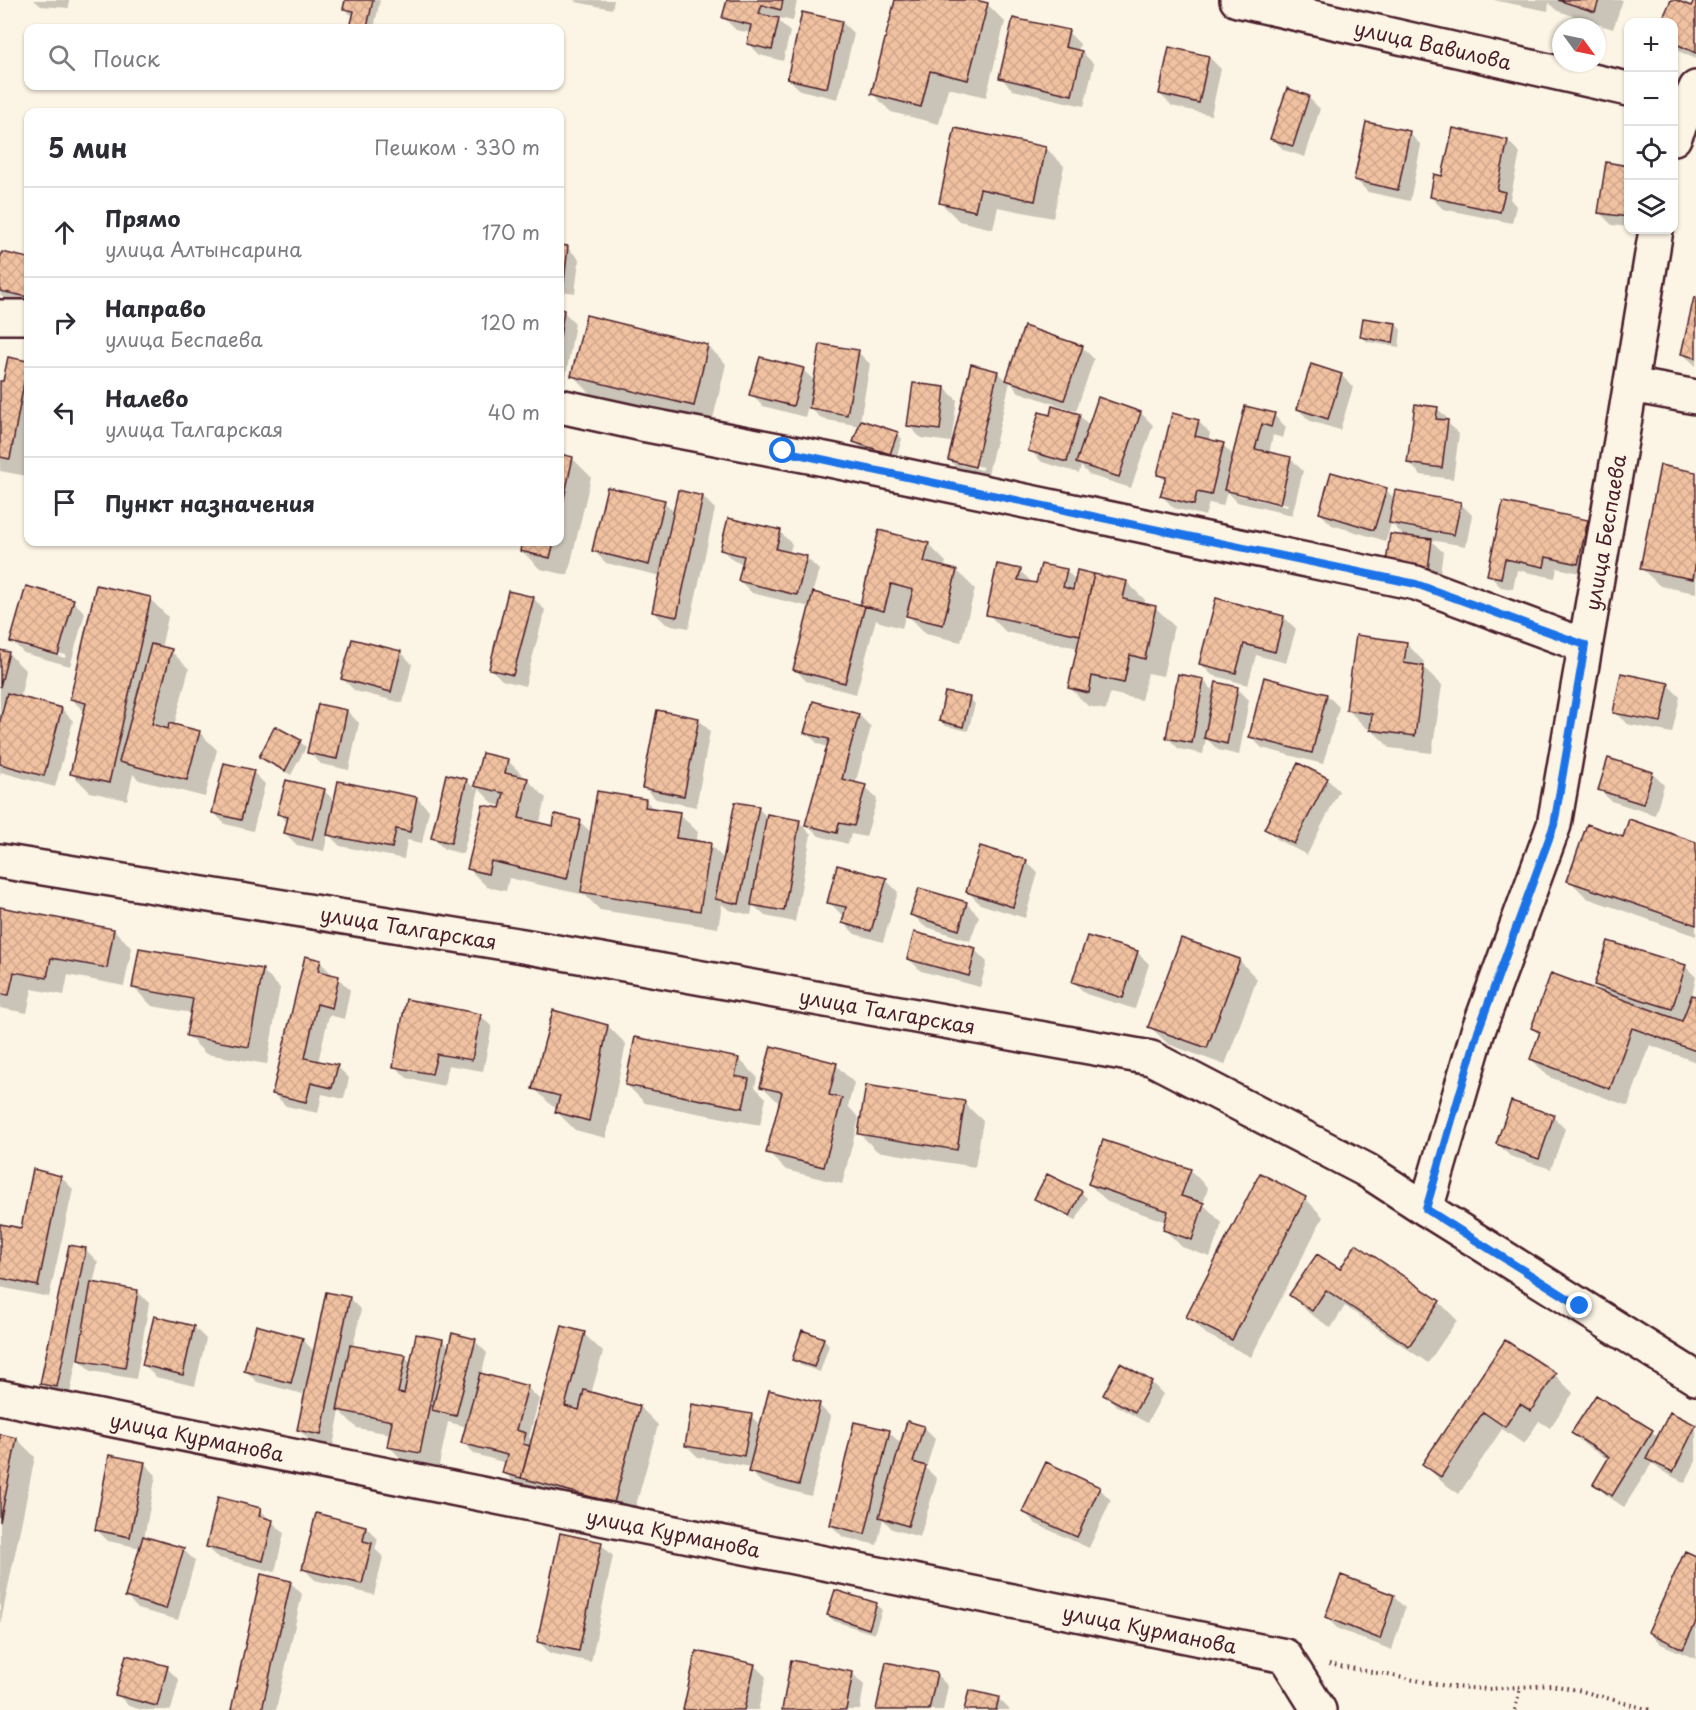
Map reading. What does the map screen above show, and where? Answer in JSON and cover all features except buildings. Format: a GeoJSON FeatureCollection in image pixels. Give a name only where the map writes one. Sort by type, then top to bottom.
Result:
{"type":"FeatureCollection","features":[{"type":"Feature","properties":{"kind":"street","name":"улица Вавилова"},"geometry":{"type":"LineString","coordinates":[[1237,0],[1624,88]]}},
{"type":"Feature","properties":{"kind":"street"},"geometry":{"type":"LineString","coordinates":[[1678,126],[1686,97]]}},
{"type":"Feature","properties":{"kind":"street","name":"улица Беспаева"},"geometry":{"type":"LineString","coordinates":[[1426,1209],[1478,1031],[1554,825],[1631,387],[1655,234]]}},
{"type":"Feature","properties":{"kind":"street"},"geometry":{"type":"LineString","coordinates":[[0,317],[24,317]]}},
{"type":"Feature","properties":{"kind":"street"},"geometry":{"type":"LineString","coordinates":[[1631,387],[1696,397]]}},
{"type":"Feature","properties":{"kind":"street"},"geometry":{"type":"LineString","coordinates":[[564,407],[830,460],[1416,584],[1585,645]]}},
{"type":"Feature","properties":{"kind":"street","name":"улица Талгарская"},"geometry":{"type":"LineString","coordinates":[[0,861],[523,946],[1151,1058],[1366,1170],[1696,1378]]}},
{"type":"Feature","properties":{"kind":"street","name":"улица Курманова"},"geometry":{"type":"LineString","coordinates":[[0,1397],[1285,1656]]}},
{"type":"Feature","properties":{"kind":"street"},"geometry":{"type":"LineString","coordinates":[[1285,1656],[1318,1710]]}},
{"type":"Feature","properties":{"kind":"path"},"geometry":{"type":"LineString","coordinates":[[1285,1656],[1452,1687],[1488,1689],[1551,1685],[1650,1710]]}},
{"type":"Feature","properties":{"kind":"path"},"geometry":{"type":"LineString","coordinates":[[1515,1710],[1520,1688]]}},
{"type":"Feature","properties":{"kind":"route"},"geometry":{"type":"LineString","coordinates":[[783,451],[1416,584],[1585,645],[1554,825],[1478,1031],[1426,1209],[1580,1306]]}}]}
